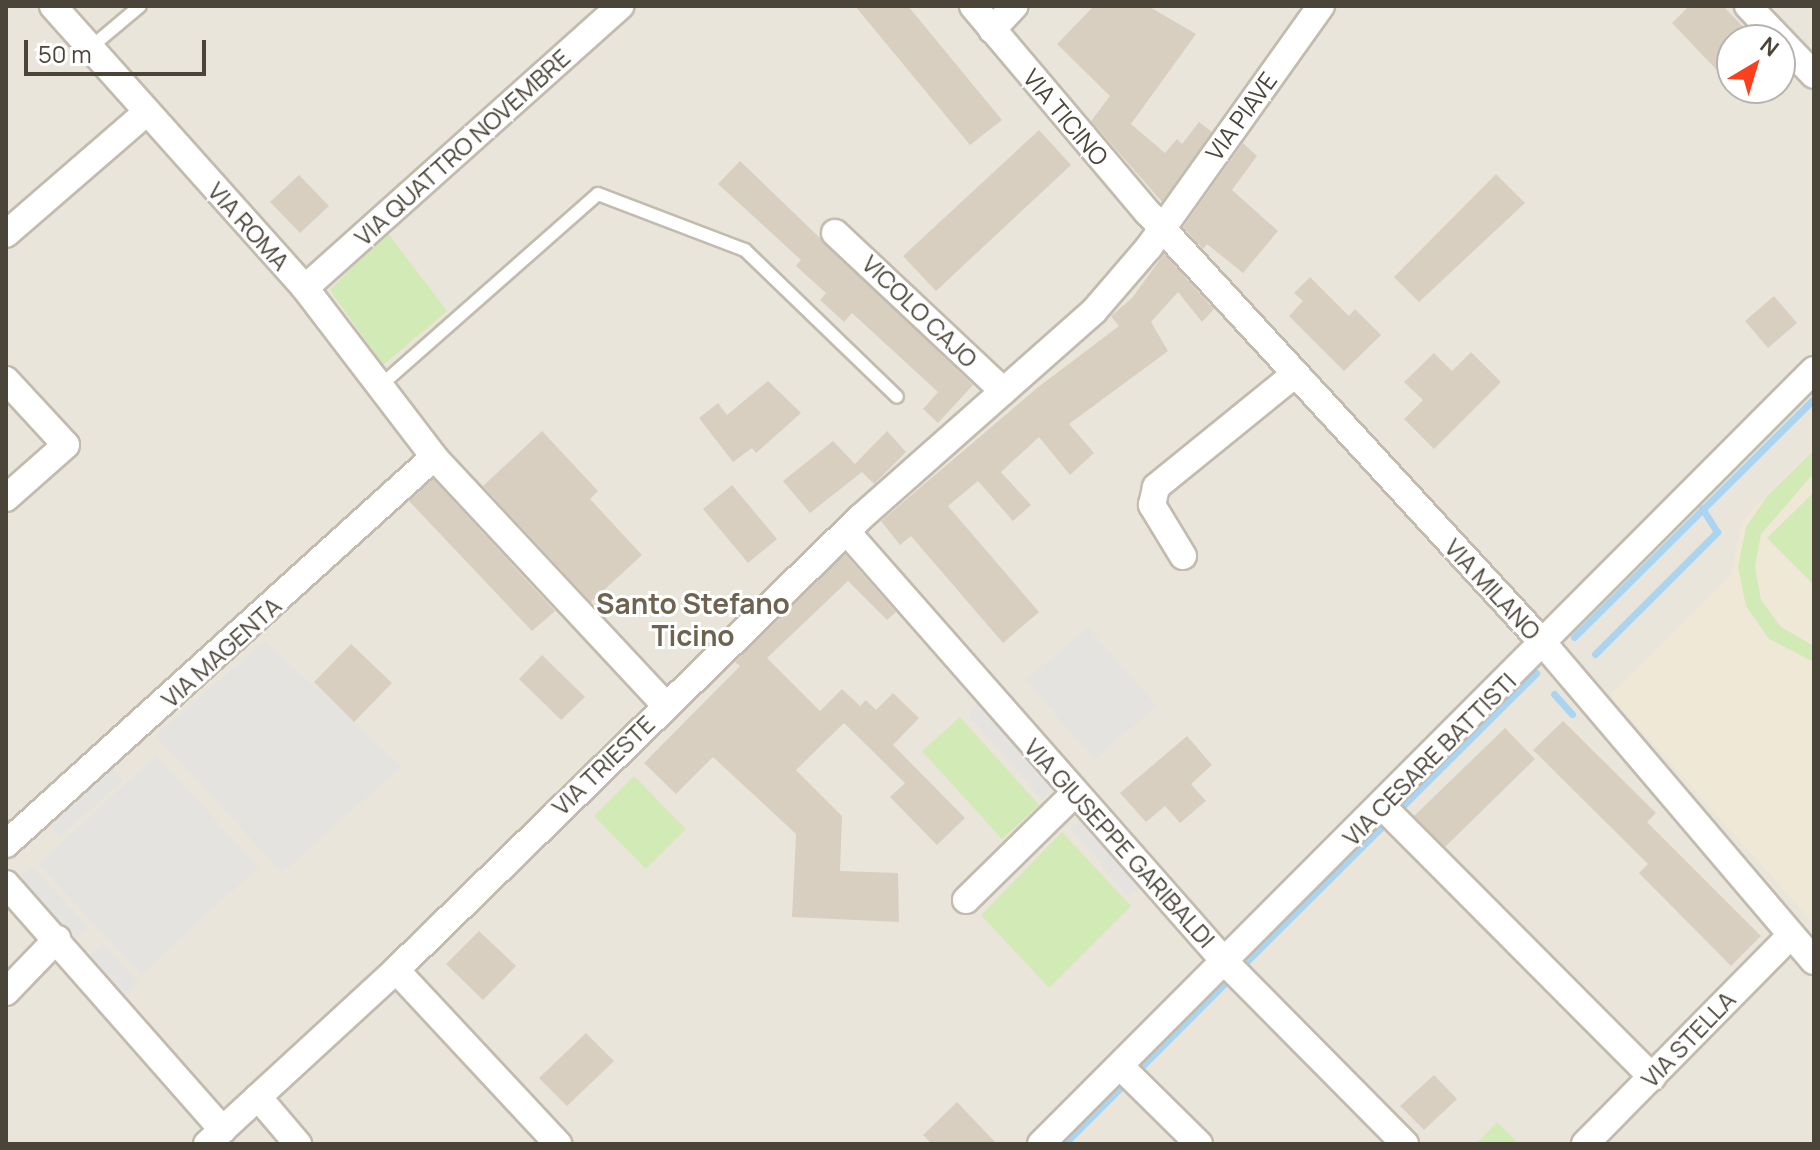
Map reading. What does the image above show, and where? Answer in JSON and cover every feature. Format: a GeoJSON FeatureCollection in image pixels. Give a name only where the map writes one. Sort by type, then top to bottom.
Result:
{"type":"FeatureCollection","features":[{"type":"Feature","properties":{"kind":"street","name":"VIA ROMA"},"geometry":{"type":"LineString","coordinates":[[53,6],[305,288],[434,457],[665,705]]}},
{"type":"Feature","properties":{"kind":"street","name":"VIA QUATTRO NOVEMBRE"},"geometry":{"type":"LineString","coordinates":[[305,288],[620,6]]}},
{"type":"Feature","properties":{"kind":"street","name":"VIA TICINO"},"geometry":{"type":"LineString","coordinates":[[973,6],[1160,226]]}},
{"type":"Feature","properties":{"kind":"street"},"geometry":{"type":"LineString","coordinates":[[992,30],[1014,6]]}},
{"type":"Feature","properties":{"kind":"street","name":"VIA PIAVE"},"geometry":{"type":"LineString","coordinates":[[1003,391],[1094,311],[1149,247],[1160,226],[1321,6]]}},
{"type":"Feature","properties":{"kind":"street"},"geometry":{"type":"LineString","coordinates":[[1748,6],[1814,75]]}},
{"type":"Feature","properties":{"kind":"street"},"geometry":{"type":"LineString","coordinates":[[6,234],[147,112]]}},
{"type":"Feature","properties":{"kind":"street","name":"VIA MILANO"},"geometry":{"type":"LineString","coordinates":[[1160,226],[1544,644],[1814,961]]}},
{"type":"Feature","properties":{"kind":"street","name":"VICOLO CAJO"},"geometry":{"type":"LineString","coordinates":[[835,233],[1003,391]]}},
{"type":"Feature","properties":{"kind":"street","name":"VIA CESARE BATTISTI"},"geometry":{"type":"LineString","coordinates":[[1041,1144],[1127,1073],[1389,813],[1544,644],[1814,370]]}},
{"type":"Feature","properties":{"kind":"street"},"geometry":{"type":"LineString","coordinates":[[1183,556],[1152,505],[1156,487],[1294,375]]}},
{"type":"Feature","properties":{"kind":"street"},"geometry":{"type":"LineString","coordinates":[[6,380],[66,445],[6,498]]}},
{"type":"Feature","properties":{"kind":"street","name":"VIA TRIESTE"},"geometry":{"type":"LineString","coordinates":[[215,1137],[396,970],[665,705],[847,532],[1003,391]]}},
{"type":"Feature","properties":{"kind":"street","name":"VIA MAGENTA"},"geometry":{"type":"LineString","coordinates":[[6,844],[434,457]]}},
{"type":"Feature","properties":{"kind":"street","name":"VIA GIUSEPPE GARIBALDI"},"geometry":{"type":"LineString","coordinates":[[847,532],[1074,794],[1232,968],[1405,1144]]}},
{"type":"Feature","properties":{"kind":"street"},"geometry":{"type":"LineString","coordinates":[[966,900],[1074,794]]}},
{"type":"Feature","properties":{"kind":"street"},"geometry":{"type":"LineString","coordinates":[[1389,813],[1652,1077]]}},
{"type":"Feature","properties":{"kind":"street"},"geometry":{"type":"LineString","coordinates":[[6,884],[57,939],[215,1137]]}},
{"type":"Feature","properties":{"kind":"street","name":"VIA STELLA"},"geometry":{"type":"LineString","coordinates":[[1585,1144],[1791,935]]}},
{"type":"Feature","properties":{"kind":"street"},"geometry":{"type":"LineString","coordinates":[[6,992],[57,939]]}},
{"type":"Feature","properties":{"kind":"street"},"geometry":{"type":"LineString","coordinates":[[396,970],[558,1144]]}},
{"type":"Feature","properties":{"kind":"street"},"geometry":{"type":"LineString","coordinates":[[1127,1073],[1199,1144]]}},
{"type":"Feature","properties":{"kind":"street"},"geometry":{"type":"LineString","coordinates":[[258,1097],[298,1144]]}},
{"type":"Feature","properties":{"kind":"lane"},"geometry":{"type":"LineString","coordinates":[[90,48],[140,6]]}},
{"type":"Feature","properties":{"kind":"lane"},"geometry":{"type":"LineString","coordinates":[[380,386],[598,194],[745,250],[897,397]]}},
{"type":"Feature","properties":{"kind":"shaded area"},"geometry":{"type":"Polygon","coordinates":[[[6,6],[1814,6],[1814,1144],[6,1144],[6,6]]]}},
{"type":"Feature","properties":{"kind":"shaded area"},"geometry":{"type":"Polygon","coordinates":[[[1814,448],[1814,924],[1610,695],[1732,574],[1742,520],[1814,448]]]}},
{"type":"Feature","properties":{"kind":"shaded area"},"geometry":{"type":"Polygon","coordinates":[[[1088,627],[1157,706],[1095,760],[1025,680],[1088,627]]]}},
{"type":"Feature","properties":{"kind":"shaded area"},"geometry":{"type":"Polygon","coordinates":[[[265,641],[402,766],[282,873],[155,735],[265,641]]]}},
{"type":"Feature","properties":{"kind":"shaded area"},"geometry":{"type":"Polygon","coordinates":[[[980,700],[1056,789],[1042,799],[968,715],[980,700]]]}},
{"type":"Feature","properties":{"kind":"shaded area"},"geometry":{"type":"Polygon","coordinates":[[[156,755],[259,867],[141,975],[38,864],[156,755]]]}},
{"type":"Feature","properties":{"kind":"shaded area"},"geometry":{"type":"Polygon","coordinates":[[[110,766],[123,781],[60,837],[47,822],[110,766]]]}},
{"type":"Feature","properties":{"kind":"shaded area"},"geometry":{"type":"Polygon","coordinates":[[[1080,819],[1141,888],[1129,897],[1071,829],[1080,819]]]}},
{"type":"Feature","properties":{"kind":"shaded area"},"geometry":{"type":"Polygon","coordinates":[[[33,866],[88,927],[75,939],[19,878],[33,866]]]}},
{"type":"Feature","properties":{"kind":"shaded area"},"geometry":{"type":"Polygon","coordinates":[[[103,943],[139,983],[126,995],[90,955],[103,943]]]}},
{"type":"Feature","properties":{"kind":"green space"},"geometry":{"type":"Polygon","coordinates":[[[387,232],[447,311],[383,365],[330,290],[387,232]]]}},
{"type":"Feature","properties":{"kind":"green space"},"geometry":{"type":"Polygon","coordinates":[[[1814,450],[1814,473],[1761,534],[1755,567],[1761,600],[1781,627],[1814,646],[1814,662],[1769,639],[1746,606],[1738,567],[1746,527],[1768,495],[1814,450]]]}},
{"type":"Feature","properties":{"kind":"green space"},"geometry":{"type":"Polygon","coordinates":[[[1814,492],[1814,585],[1767,538],[1814,492]]]}},
{"type":"Feature","properties":{"kind":"green space"},"geometry":{"type":"Polygon","coordinates":[[[960,717],[1039,805],[1002,839],[922,751],[960,717]]]}},
{"type":"Feature","properties":{"kind":"green space"},"geometry":{"type":"Polygon","coordinates":[[[634,776],[686,829],[646,869],[594,816],[634,776]]]}},
{"type":"Feature","properties":{"kind":"green space"},"geometry":{"type":"Polygon","coordinates":[[[1062,832],[1131,906],[1049,988],[981,915],[1062,832]]]}},
{"type":"Feature","properties":{"kind":"green space"},"geometry":{"type":"Polygon","coordinates":[[[1497,1122],[1519,1144],[1476,1144],[1497,1122]]]}},
{"type":"Feature","properties":{"kind":"building"},"geometry":{"type":"Polygon","coordinates":[[[855,6],[908,6],[1002,120],[970,145],[855,6]]]}},
{"type":"Feature","properties":{"kind":"building"},"geometry":{"type":"Polygon","coordinates":[[[1094,6],[1148,6],[1196,34],[1131,124],[1165,153],[1177,139],[1182,144],[1199,122],[1212,132],[1162,202],[1091,121],[1110,96],[1057,44],[1094,6]]]}},
{"type":"Feature","properties":{"kind":"building"},"geometry":{"type":"Polygon","coordinates":[[[1689,6],[1723,6],[1740,24],[1716,24],[1716,69],[1672,23],[1689,6]]]}},
{"type":"Feature","properties":{"kind":"building"},"geometry":{"type":"Polygon","coordinates":[[[1039,130],[1071,165],[936,291],[903,256],[1039,130]]]}},
{"type":"Feature","properties":{"kind":"building"},"geometry":{"type":"Polygon","coordinates":[[[1243,143],[1257,156],[1232,190],[1278,231],[1243,273],[1207,244],[1203,249],[1183,227],[1243,143]]]}},
{"type":"Feature","properties":{"kind":"building"},"geometry":{"type":"Polygon","coordinates":[[[740,161],[973,385],[938,423],[923,409],[938,392],[852,313],[844,322],[820,300],[826,293],[796,266],[801,260],[718,184],[740,161]]]}},
{"type":"Feature","properties":{"kind":"building"},"geometry":{"type":"Polygon","coordinates":[[[1496,174],[1525,203],[1419,302],[1394,277],[1496,174]]]}},
{"type":"Feature","properties":{"kind":"building"},"geometry":{"type":"Polygon","coordinates":[[[299,175],[329,206],[300,233],[270,202],[299,175]]]}},
{"type":"Feature","properties":{"kind":"building"},"geometry":{"type":"Polygon","coordinates":[[[1164,254],[1214,309],[1202,322],[1178,292],[1151,322],[1168,351],[1069,424],[1094,453],[1070,475],[1039,437],[1001,472],[1031,505],[1013,521],[978,481],[948,506],[1039,612],[1003,643],[911,536],[900,545],[881,521],[1037,388],[1119,326],[1111,316],[1132,298],[1164,254]]]}},
{"type":"Feature","properties":{"kind":"building"},"geometry":{"type":"Polygon","coordinates":[[[1310,277],[1349,316],[1355,309],[1381,335],[1344,371],[1289,316],[1303,301],[1294,293],[1310,277]]]}},
{"type":"Feature","properties":{"kind":"building"},"geometry":{"type":"Polygon","coordinates":[[[1774,296],[1797,323],[1768,348],[1745,321],[1774,296]]]}},
{"type":"Feature","properties":{"kind":"building"},"geometry":{"type":"Polygon","coordinates":[[[1471,352],[1501,382],[1434,449],[1404,419],[1423,400],[1404,382],[1434,353],[1452,371],[1471,352]]]}},
{"type":"Feature","properties":{"kind":"building"},"geometry":{"type":"Polygon","coordinates":[[[768,381],[801,413],[756,453],[752,448],[733,462],[699,418],[718,403],[727,415],[768,381]]]}},
{"type":"Feature","properties":{"kind":"building"},"geometry":{"type":"Polygon","coordinates":[[[542,431],[598,491],[590,499],[642,555],[591,602],[483,486],[542,431]]]}},
{"type":"Feature","properties":{"kind":"building"},"geometry":{"type":"Polygon","coordinates":[[[887,431],[906,452],[874,484],[862,472],[810,513],[783,481],[833,441],[855,464],[887,431]]]}},
{"type":"Feature","properties":{"kind":"building"},"geometry":{"type":"Polygon","coordinates":[[[433,479],[555,611],[532,631],[409,501],[433,479]]]}},
{"type":"Feature","properties":{"kind":"building"},"geometry":{"type":"Polygon","coordinates":[[[732,485],[777,539],[748,563],[703,509],[732,485]]]}},
{"type":"Feature","properties":{"kind":"building"},"geometry":{"type":"Polygon","coordinates":[[[845,554],[896,612],[887,620],[848,581],[767,658],[820,711],[842,689],[860,706],[866,700],[876,710],[893,693],[919,718],[893,745],[965,818],[937,845],[890,797],[905,783],[844,723],[796,770],[842,816],[840,871],[898,873],[899,922],[792,917],[796,834],[713,757],[676,794],[644,763],[740,666],[735,662],[845,554]]]}},
{"type":"Feature","properties":{"kind":"building"},"geometry":{"type":"Polygon","coordinates":[[[351,644],[392,683],[354,722],[314,682],[351,644]]]}},
{"type":"Feature","properties":{"kind":"building"},"geometry":{"type":"Polygon","coordinates":[[[542,655],[585,697],[561,720],[519,679],[542,655]]]}},
{"type":"Feature","properties":{"kind":"building"},"geometry":{"type":"Polygon","coordinates":[[[1563,721],[1656,813],[1647,822],[1761,936],[1731,966],[1639,873],[1648,864],[1533,750],[1563,721]]]}},
{"type":"Feature","properties":{"kind":"building"},"geometry":{"type":"Polygon","coordinates":[[[1505,728],[1535,759],[1445,847],[1414,816],[1505,728]]]}},
{"type":"Feature","properties":{"kind":"building"},"geometry":{"type":"Polygon","coordinates":[[[1187,736],[1212,765],[1191,784],[1206,801],[1180,823],[1165,806],[1146,822],[1120,793],[1187,736]]]}},
{"type":"Feature","properties":{"kind":"building"},"geometry":{"type":"Polygon","coordinates":[[[479,931],[516,966],[483,1000],[446,964],[479,931]]]}},
{"type":"Feature","properties":{"kind":"building"},"geometry":{"type":"Polygon","coordinates":[[[586,1033],[614,1061],[567,1106],[539,1078],[586,1033]]]}},
{"type":"Feature","properties":{"kind":"building"},"geometry":{"type":"Polygon","coordinates":[[[1434,1075],[1457,1099],[1424,1130],[1400,1106],[1434,1075]]]}},
{"type":"Feature","properties":{"kind":"building"},"geometry":{"type":"Polygon","coordinates":[[[957,1102],[997,1144],[932,1144],[923,1135],[957,1102]]]}},
{"type":"Feature","properties":{"kind":"waterway"},"geometry":{"type":"LineString","coordinates":[[1574,637],[1814,399]]}},
{"type":"Feature","properties":{"kind":"waterway"},"geometry":{"type":"LineString","coordinates":[[1595,654],[1717,532],[1702,508]]}},
{"type":"Feature","properties":{"kind":"waterway"},"geometry":{"type":"LineString","coordinates":[[1240,968],[1536,673]]}},
{"type":"Feature","properties":{"kind":"waterway"},"geometry":{"type":"LineString","coordinates":[[1554,694],[1572,714]]}},
{"type":"Feature","properties":{"kind":"waterway"},"geometry":{"type":"LineString","coordinates":[[1135,1073],[1231,977]]}},
{"type":"Feature","properties":{"kind":"waterway"},"geometry":{"type":"LineString","coordinates":[[1064,1144],[1126,1082]]}},
{"type":"Feature","properties":{"kind":"district","name":"Santo Stefano Ticino"},"geometry":{"type":"Point","coordinates":[693,619]}}]}
